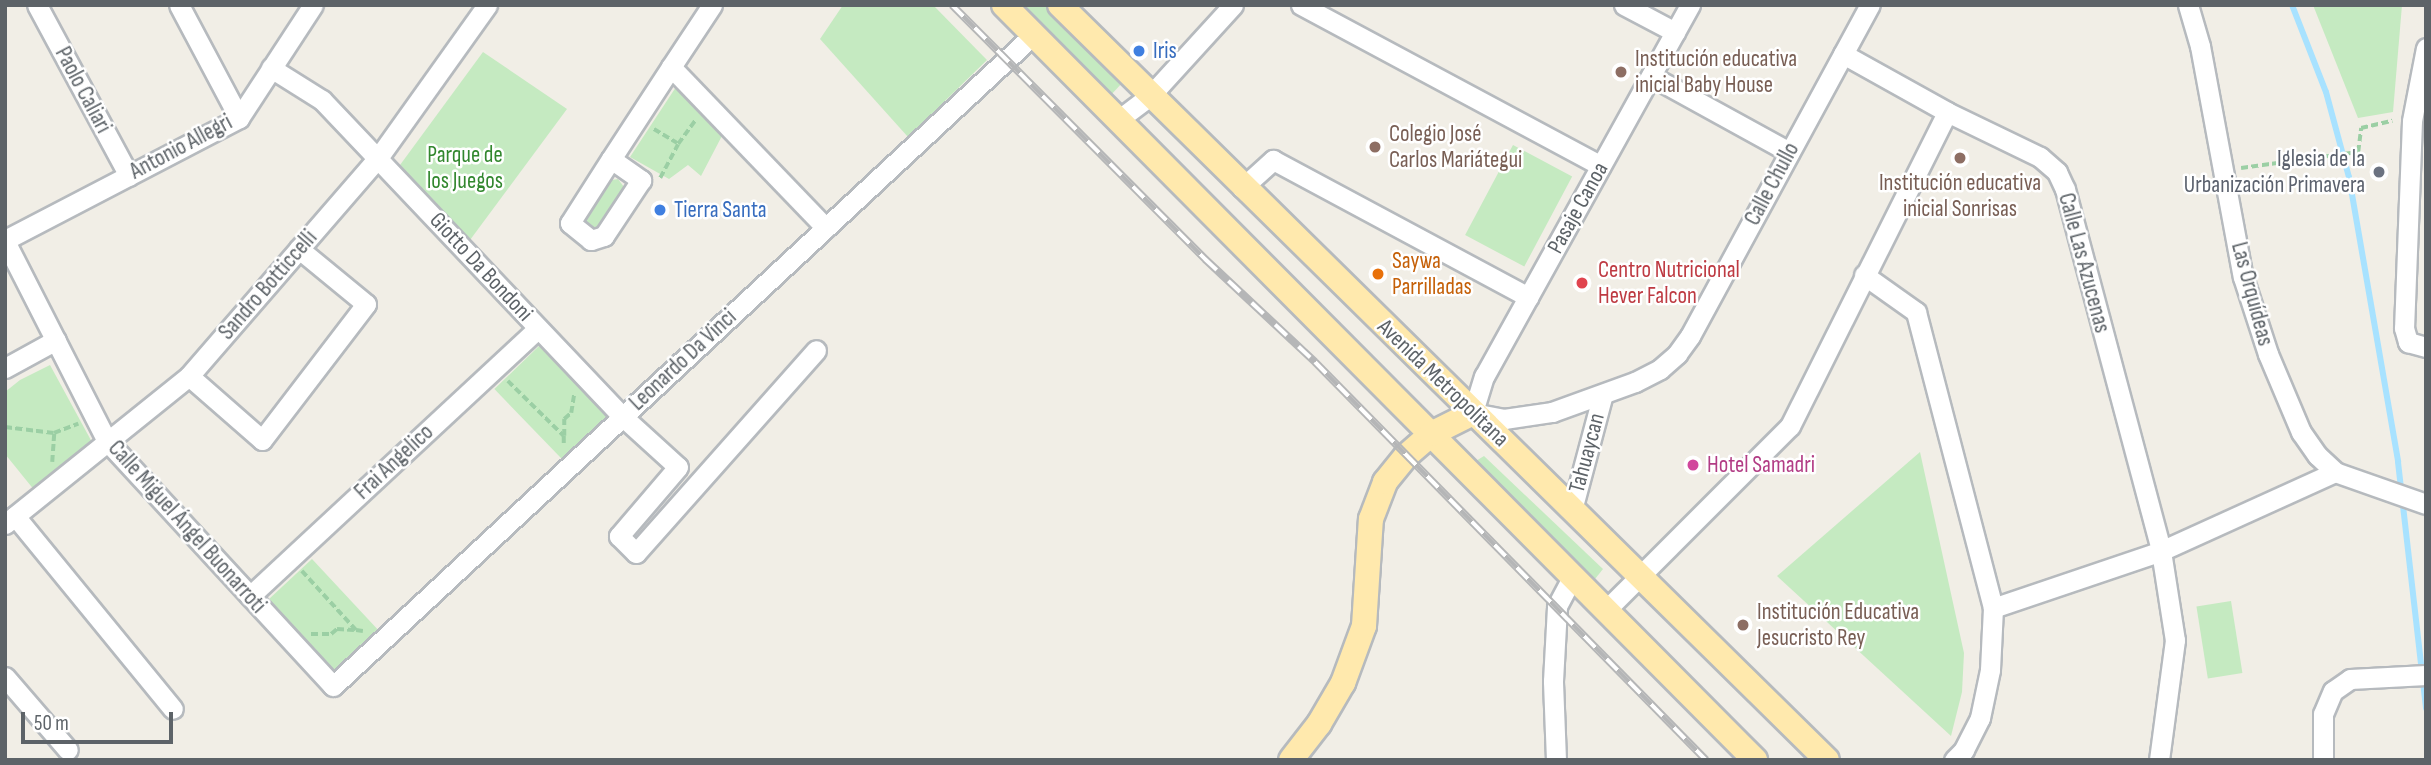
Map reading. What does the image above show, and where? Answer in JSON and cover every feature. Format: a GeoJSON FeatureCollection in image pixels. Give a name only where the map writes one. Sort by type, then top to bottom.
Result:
{"type":"FeatureCollection","features":[{"type":"Feature","properties":{"kind":"main road","name":"Avenida Metropolitana"},"geometry":{"type":"LineString","coordinates":[[1004,5],[1755,760]]}},
{"type":"Feature","properties":{"kind":"main road","name":"Avenida Metropolitana"},"geometry":{"type":"LineString","coordinates":[[1060,5],[1827,760]]}},
{"type":"Feature","properties":{"kind":"main road"},"geometry":{"type":"LineString","coordinates":[[1291,760],[1319,724],[1343,682],[1364,626],[1371,519],[1385,482],[1406,456],[1431,434],[1473,413]]}},
{"type":"Feature","properties":{"kind":"street","name":"Paolo Caliari"},"geometry":{"type":"LineString","coordinates":[[37,5],[129,176]]}},
{"type":"Feature","properties":{"kind":"street"},"geometry":{"type":"LineString","coordinates":[[179,5],[239,118]]}},
{"type":"Feature","properties":{"kind":"street","name":"Antonio Allegri"},"geometry":{"type":"LineString","coordinates":[[5,240],[239,118],[313,5]]}},
{"type":"Feature","properties":{"kind":"street","name":"Sandro Botticcelli"},"geometry":{"type":"LineString","coordinates":[[10,520],[189,376],[378,158],[487,5]]}},
{"type":"Feature","properties":{"kind":"street"},"geometry":{"type":"LineString","coordinates":[[611,159],[712,5]]}},
{"type":"Feature","properties":{"kind":"street"},"geometry":{"type":"LineString","coordinates":[[1118,120],[1150,96],[1233,5]]}},
{"type":"Feature","properties":{"kind":"street"},"geometry":{"type":"LineString","coordinates":[[1301,5],[1601,166]]}},
{"type":"Feature","properties":{"kind":"street"},"geometry":{"type":"LineString","coordinates":[[1624,5],[1675,32]]}},
{"type":"Feature","properties":{"kind":"street","name":"Pasaje Canoa"},"geometry":{"type":"LineString","coordinates":[[1473,413],[1484,376],[1690,5]]}},
{"type":"Feature","properties":{"kind":"street","name":"Calle Chullo"},"geometry":{"type":"LineString","coordinates":[[1473,413],[1504,419],[1552,412],[1602,397],[1660,369],[1677,354],[1870,5]]}},
{"type":"Feature","properties":{"kind":"street","name":"Las Orquídeas"},"geometry":{"type":"LineString","coordinates":[[2189,5],[2200,46],[2243,277],[2268,354],[2301,432],[2317,455],[2335,472],[2422,504]]}},
{"type":"Feature","properties":{"kind":"street","name":"Leonardo Da Vinci"},"geometry":{"type":"LineString","coordinates":[[333,686],[1033,35]]}},
{"type":"Feature","properties":{"kind":"street"},"geometry":{"type":"LineString","coordinates":[[2426,48],[2412,121],[2404,328],[2408,342],[2426,347]]}},
{"type":"Feature","properties":{"kind":"street","name":"Calle Las Azucenas"},"geometry":{"type":"LineString","coordinates":[[1843,54],[1947,113],[2040,157],[2057,172],[2061,180],[2161,551],[2175,640],[2159,760]]}},
{"type":"Feature","properties":{"kind":"street"},"geometry":{"type":"LineString","coordinates":[[671,67],[826,228]]}},
{"type":"Feature","properties":{"kind":"street","name":"Giotto Da Bondoni"},"geometry":{"type":"LineString","coordinates":[[271,68],[322,100],[622,417],[678,467],[619,536],[636,553],[816,351]]}},
{"type":"Feature","properties":{"kind":"street"},"geometry":{"type":"LineString","coordinates":[[1651,76],[1789,152]]}},
{"type":"Feature","properties":{"kind":"street"},"geometry":{"type":"LineString","coordinates":[[1606,610],[1790,426],[1947,113]]}},
{"type":"Feature","properties":{"kind":"street"},"geometry":{"type":"LineString","coordinates":[[1242,187],[1273,160],[1529,297]]}},
{"type":"Feature","properties":{"kind":"street","name":"Calle Miguel Ángel Buonarroti"},"geometry":{"type":"LineString","coordinates":[[5,240],[108,441],[333,686]]}},
{"type":"Feature","properties":{"kind":"street"},"geometry":{"type":"LineString","coordinates":[[189,376],[262,440],[366,303],[299,249]]}},
{"type":"Feature","properties":{"kind":"street"},"geometry":{"type":"LineString","coordinates":[[1864,275],[1916,312],[1993,608],[1990,670],[1980,718],[1964,750],[1954,760]]}},
{"type":"Feature","properties":{"kind":"street","name":"Frai Angelico"},"geometry":{"type":"LineString","coordinates":[[250,596],[538,328]]}},
{"type":"Feature","properties":{"kind":"street"},"geometry":{"type":"LineString","coordinates":[[5,368],[56,340]]}},
{"type":"Feature","properties":{"kind":"street","name":"Tahuaycan"},"geometry":{"type":"LineString","coordinates":[[1572,510],[1602,397]]}},
{"type":"Feature","properties":{"kind":"street"},"geometry":{"type":"LineString","coordinates":[[1993,608],[2161,551],[2335,472]]}},
{"type":"Feature","properties":{"kind":"street"},"geometry":{"type":"LineString","coordinates":[[10,520],[173,709]]}},
{"type":"Feature","properties":{"kind":"street"},"geometry":{"type":"LineString","coordinates":[[1556,760],[1553,681],[1557,606],[1573,578]]}},
{"type":"Feature","properties":{"kind":"street"},"geometry":{"type":"LineString","coordinates":[[2323,760],[2323,714],[2333,691],[2350,679],[2416,675]]}},
{"type":"Feature","properties":{"kind":"street"},"geometry":{"type":"LineString","coordinates":[[5,677],[68,750]]}},
{"type":"Feature","properties":{"kind":"path"},"geometry":{"type":"LineString","coordinates":[[661,178],[678,144],[698,117]]}},
{"type":"Feature","properties":{"kind":"path"},"geometry":{"type":"LineString","coordinates":[[2223,170],[2358,152],[2361,128],[2394,121],[2412,121]]}},
{"type":"Feature","properties":{"kind":"path"},"geometry":{"type":"LineString","coordinates":[[649,126],[678,144]]}},
{"type":"Feature","properties":{"kind":"path"},"geometry":{"type":"LineString","coordinates":[[505,377],[564,436]]}},
{"type":"Feature","properties":{"kind":"path"},"geometry":{"type":"LineString","coordinates":[[564,449],[564,419],[571,413],[573,394],[580,385]]}},
{"type":"Feature","properties":{"kind":"path"},"geometry":{"type":"LineString","coordinates":[[5,427],[54,433],[79,423]]}},
{"type":"Feature","properties":{"kind":"path"},"geometry":{"type":"LineString","coordinates":[[52,467],[54,433]]}},
{"type":"Feature","properties":{"kind":"path"},"geometry":{"type":"LineString","coordinates":[[298,567],[356,631]]}},
{"type":"Feature","properties":{"kind":"path"},"geometry":{"type":"LineString","coordinates":[[306,634],[331,634],[337,629],[366,631]]}},
{"type":"Feature","properties":{"kind":"green space"},"geometry":{"type":"Polygon","coordinates":[[[843,5],[933,5],[987,60],[908,137],[820,39],[843,5]]]}},
{"type":"Feature","properties":{"kind":"green space"},"geometry":{"type":"Polygon","coordinates":[[[1021,5],[1045,5],[1123,82],[1110,96],[1021,5]]]}},
{"type":"Feature","properties":{"kind":"green space"},"geometry":{"type":"Polygon","coordinates":[[[2313,5],[2402,5],[2393,112],[2358,118],[2313,5]]]}},
{"type":"Feature","properties":{"kind":"green space","name":"Parque de los Juegos"},"geometry":{"type":"Polygon","coordinates":[[[483,52],[567,109],[470,240],[400,165],[483,52]]]}},
{"type":"Feature","properties":{"kind":"green space"},"geometry":{"type":"Polygon","coordinates":[[[682,86],[724,132],[701,176],[688,165],[669,179],[630,157],[676,87],[682,86]]]}},
{"type":"Feature","properties":{"kind":"green space"},"geometry":{"type":"Polygon","coordinates":[[[1513,145],[1572,176],[1524,267],[1465,235],[1513,145]]]}},
{"type":"Feature","properties":{"kind":"green space"},"geometry":{"type":"Polygon","coordinates":[[[618,179],[624,187],[598,227],[591,229],[586,226],[585,219],[612,180],[618,179]]]}},
{"type":"Feature","properties":{"kind":"green space"},"geometry":{"type":"Polygon","coordinates":[[[539,346],[608,418],[564,461],[494,389],[539,346]]]}},
{"type":"Feature","properties":{"kind":"green space"},"geometry":{"type":"Polygon","coordinates":[[[50,365],[93,444],[35,491],[5,454],[5,392],[20,380],[50,365]]]}},
{"type":"Feature","properties":{"kind":"green space"},"geometry":{"type":"Polygon","coordinates":[[[1920,452],[1964,653],[1962,692],[1951,736],[1777,576],[1920,452]]]}},
{"type":"Feature","properties":{"kind":"green space"},"geometry":{"type":"Polygon","coordinates":[[[1484,456],[1603,569],[1595,579],[1471,464],[1484,456]]]}},
{"type":"Feature","properties":{"kind":"green space"},"geometry":{"type":"Polygon","coordinates":[[[312,559],[377,629],[332,671],[267,601],[312,559]]]}},
{"type":"Feature","properties":{"kind":"green space"},"geometry":{"type":"Polygon","coordinates":[[[2231,601],[2242,673],[2208,679],[2196,606],[2231,601]]]}},
{"type":"Feature","properties":{"kind":"waterway"},"geometry":{"type":"LineString","coordinates":[[2292,5],[2326,92],[2349,177],[2398,462],[2426,708]]}},
{"type":"Feature","properties":{"kind":"railway"},"geometry":{"type":"LineString","coordinates":[[952,5],[1205,259],[1315,362],[1706,760]]}},
{"type":"Feature","properties":{"kind":"place","name":"Iris"},"geometry":{"type":"Point","coordinates":[1139,51]}},
{"type":"Feature","properties":{"kind":"place","name":"Institución educativa inicial Baby House"},"geometry":{"type":"Point","coordinates":[1621,72]}},
{"type":"Feature","properties":{"kind":"place","name":"Colegio José Carlos Mariátegui"},"geometry":{"type":"Point","coordinates":[1375,147]}},
{"type":"Feature","properties":{"kind":"place","name":"Institución educativa inicial Sonrisas"},"geometry":{"type":"Point","coordinates":[1960,158]}},
{"type":"Feature","properties":{"kind":"place","name":"Iglesia de la Urbanización Primavera"},"geometry":{"type":"Point","coordinates":[2379,172]}},
{"type":"Feature","properties":{"kind":"place","name":"Tierra Santa"},"geometry":{"type":"Point","coordinates":[660,210]}},
{"type":"Feature","properties":{"kind":"place","name":"Saywa Parrilladas"},"geometry":{"type":"Point","coordinates":[1378,274]}},
{"type":"Feature","properties":{"kind":"place","name":"Centro Nutricional Hever Falcon"},"geometry":{"type":"Point","coordinates":[1582,283]}},
{"type":"Feature","properties":{"kind":"place","name":"Hotel Samadri"},"geometry":{"type":"Point","coordinates":[1693,465]}},
{"type":"Feature","properties":{"kind":"place","name":"Institución Educativa Jesucristo Rey"},"geometry":{"type":"Point","coordinates":[1743,625]}}]}
